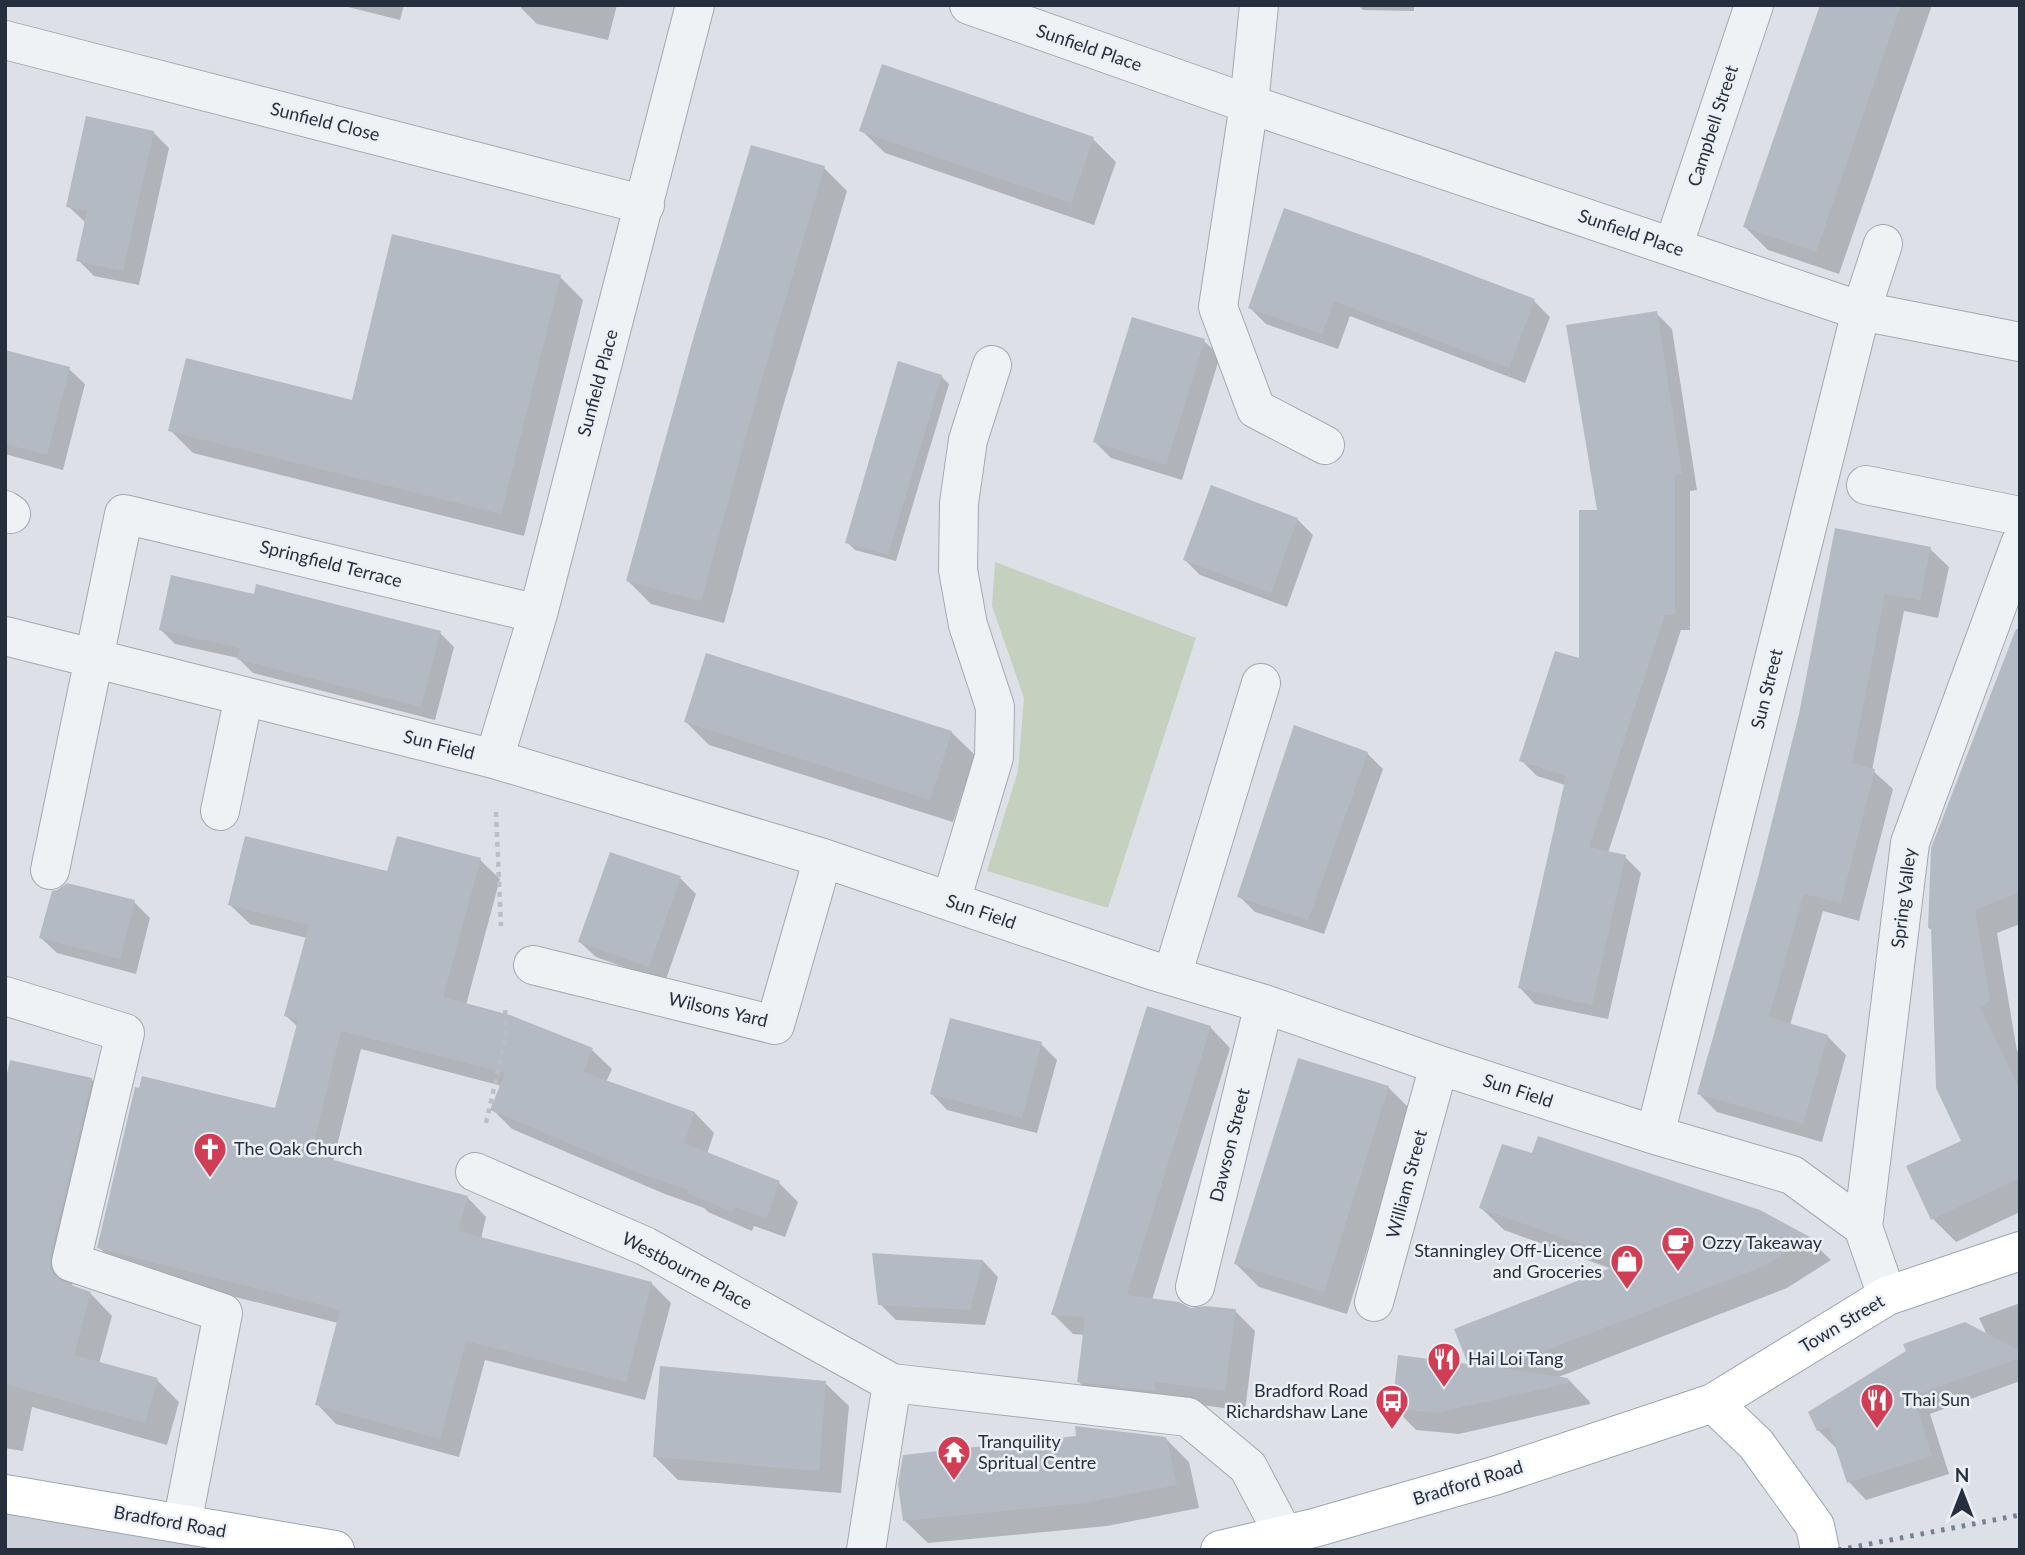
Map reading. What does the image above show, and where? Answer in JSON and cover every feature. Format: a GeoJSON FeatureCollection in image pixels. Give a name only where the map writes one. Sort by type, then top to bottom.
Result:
{"type":"FeatureCollection","features":[{"type":"Feature","properties":{"kind":"main road","name":"Town Street"},"geometry":{"type":"LineString","coordinates":[[1713,1403],[1886,1296],[2020,1251]]}},
{"type":"Feature","properties":{"kind":"main road","name":"Bradford Road"},"geometry":{"type":"LineString","coordinates":[[1220,1550],[1284,1535],[1494,1476],[1713,1403]]}},
{"type":"Feature","properties":{"kind":"main road"},"geometry":{"type":"LineString","coordinates":[[1713,1403],[1764,1454],[1815,1526],[1820,1550]]}},
{"type":"Feature","properties":{"kind":"main road","name":"Bradford Road"},"geometry":{"type":"LineString","coordinates":[[5,1493],[335,1550]]}},
{"type":"Feature","properties":{"kind":"street","name":"Sunfield Place"},"geometry":{"type":"LineString","coordinates":[[494,759],[538,614],[695,5]]}},
{"type":"Feature","properties":{"kind":"street","name":"Sunfield Place"},"geometry":{"type":"LineString","coordinates":[[969,5],[1249,104],[1861,311],[2020,342]]}},
{"type":"Feature","properties":{"kind":"street"},"geometry":{"type":"LineString","coordinates":[[1259,5],[1249,104],[1219,307],[1256,408],[1325,445]]}},
{"type":"Feature","properties":{"kind":"street","name":"Campbell Street"},"geometry":{"type":"LineString","coordinates":[[1673,247],[1754,5]]}},
{"type":"Feature","properties":{"kind":"street","name":"Sunfield Close"},"geometry":{"type":"LineString","coordinates":[[5,40],[645,205]]}},
{"type":"Feature","properties":{"kind":"street","name":"Sun Street"},"geometry":{"type":"LineString","coordinates":[[1655,1135],[1861,311],[1883,244]]}},
{"type":"Feature","properties":{"kind":"street"},"geometry":{"type":"LineString","coordinates":[[951,901],[994,757],[995,707],[968,625],[958,570],[959,503],[968,440],[992,365]]}},
{"type":"Feature","properties":{"kind":"street"},"geometry":{"type":"LineString","coordinates":[[1866,485],[2020,516]]}},
{"type":"Feature","properties":{"kind":"street","name":"Springfield Terrace"},"geometry":{"type":"LineString","coordinates":[[93,658],[124,514],[538,614]]}},
{"type":"Feature","properties":{"kind":"street","name":"Spring Valley"},"geometry":{"type":"LineString","coordinates":[[1863,1227],[1910,843],[2020,544]]}},
{"type":"Feature","properties":{"kind":"street","name":"Sun Field"},"geometry":{"type":"LineString","coordinates":[[5,636],[494,759],[823,858],[1439,1065],[1655,1135],[1792,1175],[1863,1227]]}},
{"type":"Feature","properties":{"kind":"street"},"geometry":{"type":"LineString","coordinates":[[50,870],[93,658]]}},
{"type":"Feature","properties":{"kind":"street"},"geometry":{"type":"LineString","coordinates":[[1172,976],[1261,683]]}},
{"type":"Feature","properties":{"kind":"street"},"geometry":{"type":"LineString","coordinates":[[220,811],[244,696]]}},
{"type":"Feature","properties":{"kind":"street","name":"Wilsons Yard"},"geometry":{"type":"LineString","coordinates":[[533,965],[775,1025],[823,858]]}},
{"type":"Feature","properties":{"kind":"street"},"geometry":{"type":"LineString","coordinates":[[5,996],[125,1033],[71,1262],[223,1313],[182,1524]]}},
{"type":"Feature","properties":{"kind":"street","name":"Dawson Street"},"geometry":{"type":"LineString","coordinates":[[1195,1287],[1264,1004]]}},
{"type":"Feature","properties":{"kind":"street","name":"William Street"},"geometry":{"type":"LineString","coordinates":[[1374,1302],[1439,1065]]}},
{"type":"Feature","properties":{"kind":"street","name":"Westbourne Place"},"geometry":{"type":"LineString","coordinates":[[474,1172],[645,1246],[892,1383],[1188,1417],[1248,1467],[1284,1535]]}},
{"type":"Feature","properties":{"kind":"street"},"geometry":{"type":"LineString","coordinates":[[1863,1227],[1886,1296]]}},
{"type":"Feature","properties":{"kind":"street"},"geometry":{"type":"LineString","coordinates":[[866,1550],[892,1383]]}},
{"type":"Feature","properties":{"kind":"shaded area"},"geometry":{"type":"Polygon","coordinates":[[[5,1509],[227,1550],[5,1550],[5,1509]]]}},
{"type":"Feature","properties":{"kind":"green space"},"geometry":{"type":"Polygon","coordinates":[[[995,562],[1196,638],[1108,908],[987,871],[1018,771],[1024,698],[992,606],[995,562]]]}},
{"type":"Feature","properties":{"kind":"building"},"geometry":{"type":"Polygon","coordinates":[[[1820,5],[1901,5],[1816,252],[1743,227],[1820,5]]]}},
{"type":"Feature","properties":{"kind":"building"},"geometry":{"type":"Polygon","coordinates":[[[882,64],[1094,137],[1071,203],[859,131],[882,64]]]}},
{"type":"Feature","properties":{"kind":"building"},"geometry":{"type":"Polygon","coordinates":[[[86,116],[154,131],[123,271],[76,261],[87,211],[66,207],[86,116]]]}},
{"type":"Feature","properties":{"kind":"building"},"geometry":{"type":"Polygon","coordinates":[[[751,145],[825,166],[759,389],[701,601],[626,581],[695,332],[751,145]]]}},
{"type":"Feature","properties":{"kind":"building"},"geometry":{"type":"Polygon","coordinates":[[[1284,208],[1535,299],[1509,368],[1334,301],[1322,334],[1248,308],[1284,208]]]}},
{"type":"Feature","properties":{"kind":"building"},"geometry":{"type":"Polygon","coordinates":[[[392,234],[561,275],[501,514],[168,431],[186,358],[352,400],[392,234]]]}},
{"type":"Feature","properties":{"kind":"building"},"geometry":{"type":"Polygon","coordinates":[[[1657,311],[1682,474],[1675,475],[1675,615],[1665,615],[1589,847],[1626,855],[1592,1005],[1518,988],[1566,776],[1519,761],[1555,651],[1579,658],[1579,510],[1597,510],[1566,325],[1657,311]]]}},
{"type":"Feature","properties":{"kind":"building"},"geometry":{"type":"Polygon","coordinates":[[[1132,317],[1205,339],[1166,465],[1093,442],[1132,317]]]}},
{"type":"Feature","properties":{"kind":"building"},"geometry":{"type":"Polygon","coordinates":[[[5,350],[70,367],[47,455],[5,444],[5,350]]]}},
{"type":"Feature","properties":{"kind":"building"},"geometry":{"type":"Polygon","coordinates":[[[898,361],[942,375],[888,555],[845,543],[898,361]]]}},
{"type":"Feature","properties":{"kind":"building"},"geometry":{"type":"Polygon","coordinates":[[[1211,485],[1298,518],[1271,593],[1183,560],[1211,485]]]}},
{"type":"Feature","properties":{"kind":"building"},"geometry":{"type":"Polygon","coordinates":[[[1835,528],[1931,547],[1920,600],[1885,594],[1852,763],[1875,769],[1841,903],[1804,894],[1769,1017],[1828,1035],[1803,1124],[1697,1094],[1757,881],[1799,714],[1835,528]]]}},
{"type":"Feature","properties":{"kind":"building"},"geometry":{"type":"Polygon","coordinates":[[[171,575],[254,594],[256,584],[441,631],[421,707],[237,659],[240,648],[159,630],[171,575]]]}},
{"type":"Feature","properties":{"kind":"building"},"geometry":{"type":"Polygon","coordinates":[[[2016,629],[2020,630],[2020,892],[1975,910],[1990,1001],[1980,1007],[2020,1090],[2020,1178],[1931,1220],[1906,1166],[1961,1141],[1936,1088],[1931,927],[1928,928],[1931,848],[2016,629]]]}},
{"type":"Feature","properties":{"kind":"building"},"geometry":{"type":"Polygon","coordinates":[[[706,653],[952,731],[930,800],[684,722],[706,653]]]}},
{"type":"Feature","properties":{"kind":"building"},"geometry":{"type":"Polygon","coordinates":[[[1294,725],[1368,752],[1308,920],[1237,897],[1294,725]]]}},
{"type":"Feature","properties":{"kind":"building"},"geometry":{"type":"Polygon","coordinates":[[[245,836],[387,871],[397,836],[481,858],[443,997],[510,1015],[593,1048],[583,1072],[695,1112],[684,1143],[780,1181],[766,1218],[735,1207],[733,1212],[687,1193],[688,1190],[644,1175],[490,1110],[505,1073],[341,1031],[311,1154],[468,1196],[458,1231],[652,1282],[626,1382],[466,1341],[440,1439],[315,1405],[340,1310],[97,1248],[135,1087],[139,1088],[142,1076],[275,1108],[298,1020],[284,1016],[309,925],[228,905],[245,836]]]}},
{"type":"Feature","properties":{"kind":"building"},"geometry":{"type":"Polygon","coordinates":[[[610,852],[681,876],[649,967],[578,942],[610,852]]]}},
{"type":"Feature","properties":{"kind":"building"},"geometry":{"type":"Polygon","coordinates":[[[67,883],[135,900],[120,959],[39,938],[52,891],[67,883]]]}},
{"type":"Feature","properties":{"kind":"building"},"geometry":{"type":"Polygon","coordinates":[[[1147,1006],[1211,1026],[1127,1295],[1179,1302],[1191,1308],[1205,1306],[1236,1309],[1225,1391],[1154,1382],[1156,1391],[1077,1382],[1085,1317],[1051,1315],[1147,1006]]]}},
{"type":"Feature","properties":{"kind":"building"},"geometry":{"type":"Polygon","coordinates":[[[950,1018],[1042,1042],[1022,1118],[930,1094],[950,1018]]]}},
{"type":"Feature","properties":{"kind":"building"},"geometry":{"type":"Polygon","coordinates":[[[1298,1058],[1389,1086],[1324,1292],[1234,1264],[1298,1058]]]}},
{"type":"Feature","properties":{"kind":"building"},"geometry":{"type":"Polygon","coordinates":[[[10,1060],[92,1078],[50,1257],[50,1267],[55,1276],[63,1282],[91,1292],[74,1355],[158,1378],[145,1423],[5,1384],[5,1083],[10,1060]]]}},
{"type":"Feature","properties":{"kind":"building"},"geometry":{"type":"Polygon","coordinates":[[[1538,1136],[1760,1210],[1810,1237],[1764,1266],[1501,1368],[1568,1378],[1569,1383],[1436,1413],[1392,1408],[1398,1355],[1468,1364],[1454,1329],[1628,1261],[1479,1208],[1502,1144],[1532,1153],[1538,1136]]]}},
{"type":"Feature","properties":{"kind":"building"},"geometry":{"type":"Polygon","coordinates":[[[872,1253],[983,1260],[970,1310],[878,1305],[872,1253]]]}},
{"type":"Feature","properties":{"kind":"building","name":"Thai Sun"},"geometry":{"type":"Polygon","coordinates":[[[1965,1322],[2020,1351],[2020,1358],[1913,1396],[1932,1456],[1847,1483],[1829,1427],[1817,1431],[1808,1412],[1906,1351],[1903,1344],[1965,1322]]]}},
{"type":"Feature","properties":{"kind":"building"},"geometry":{"type":"Polygon","coordinates":[[[660,1366],[826,1381],[819,1471],[653,1457],[660,1366]]]}},
{"type":"Feature","properties":{"kind":"building"},"geometry":{"type":"Polygon","coordinates":[[[1075,1426],[1166,1437],[1177,1485],[1083,1503],[903,1521],[898,1484],[903,1455],[1076,1436],[1075,1426]]]}},
{"type":"Feature","properties":{"kind":"railway"},"geometry":{"type":"LineString","coordinates":[[1838,1550],[2020,1515]]}},
{"type":"Feature","properties":{"kind":"place","name":"The Oak Church"},"geometry":{"type":"Point","coordinates":[210,1179]}},
{"type":"Feature","properties":{"kind":"place","name":"Ozzy Takeaway"},"geometry":{"type":"Point","coordinates":[1678,1273]}},
{"type":"Feature","properties":{"kind":"place","name":"Stanningley Off-Licence and Groceries"},"geometry":{"type":"Point","coordinates":[1627,1291]}},
{"type":"Feature","properties":{"kind":"place","name":"Hai Loi Tang"},"geometry":{"type":"Point","coordinates":[1444,1389]}},
{"type":"Feature","properties":{"kind":"place","name":"Thai Sun"},"geometry":{"type":"Point","coordinates":[1877,1430]}},
{"type":"Feature","properties":{"kind":"place","name":"Bradford Road Richardshaw Lane"},"geometry":{"type":"Point","coordinates":[1392,1431]}},
{"type":"Feature","properties":{"kind":"place","name":"Tranquility Spritual Centre"},"geometry":{"type":"Point","coordinates":[954,1482]}}]}
